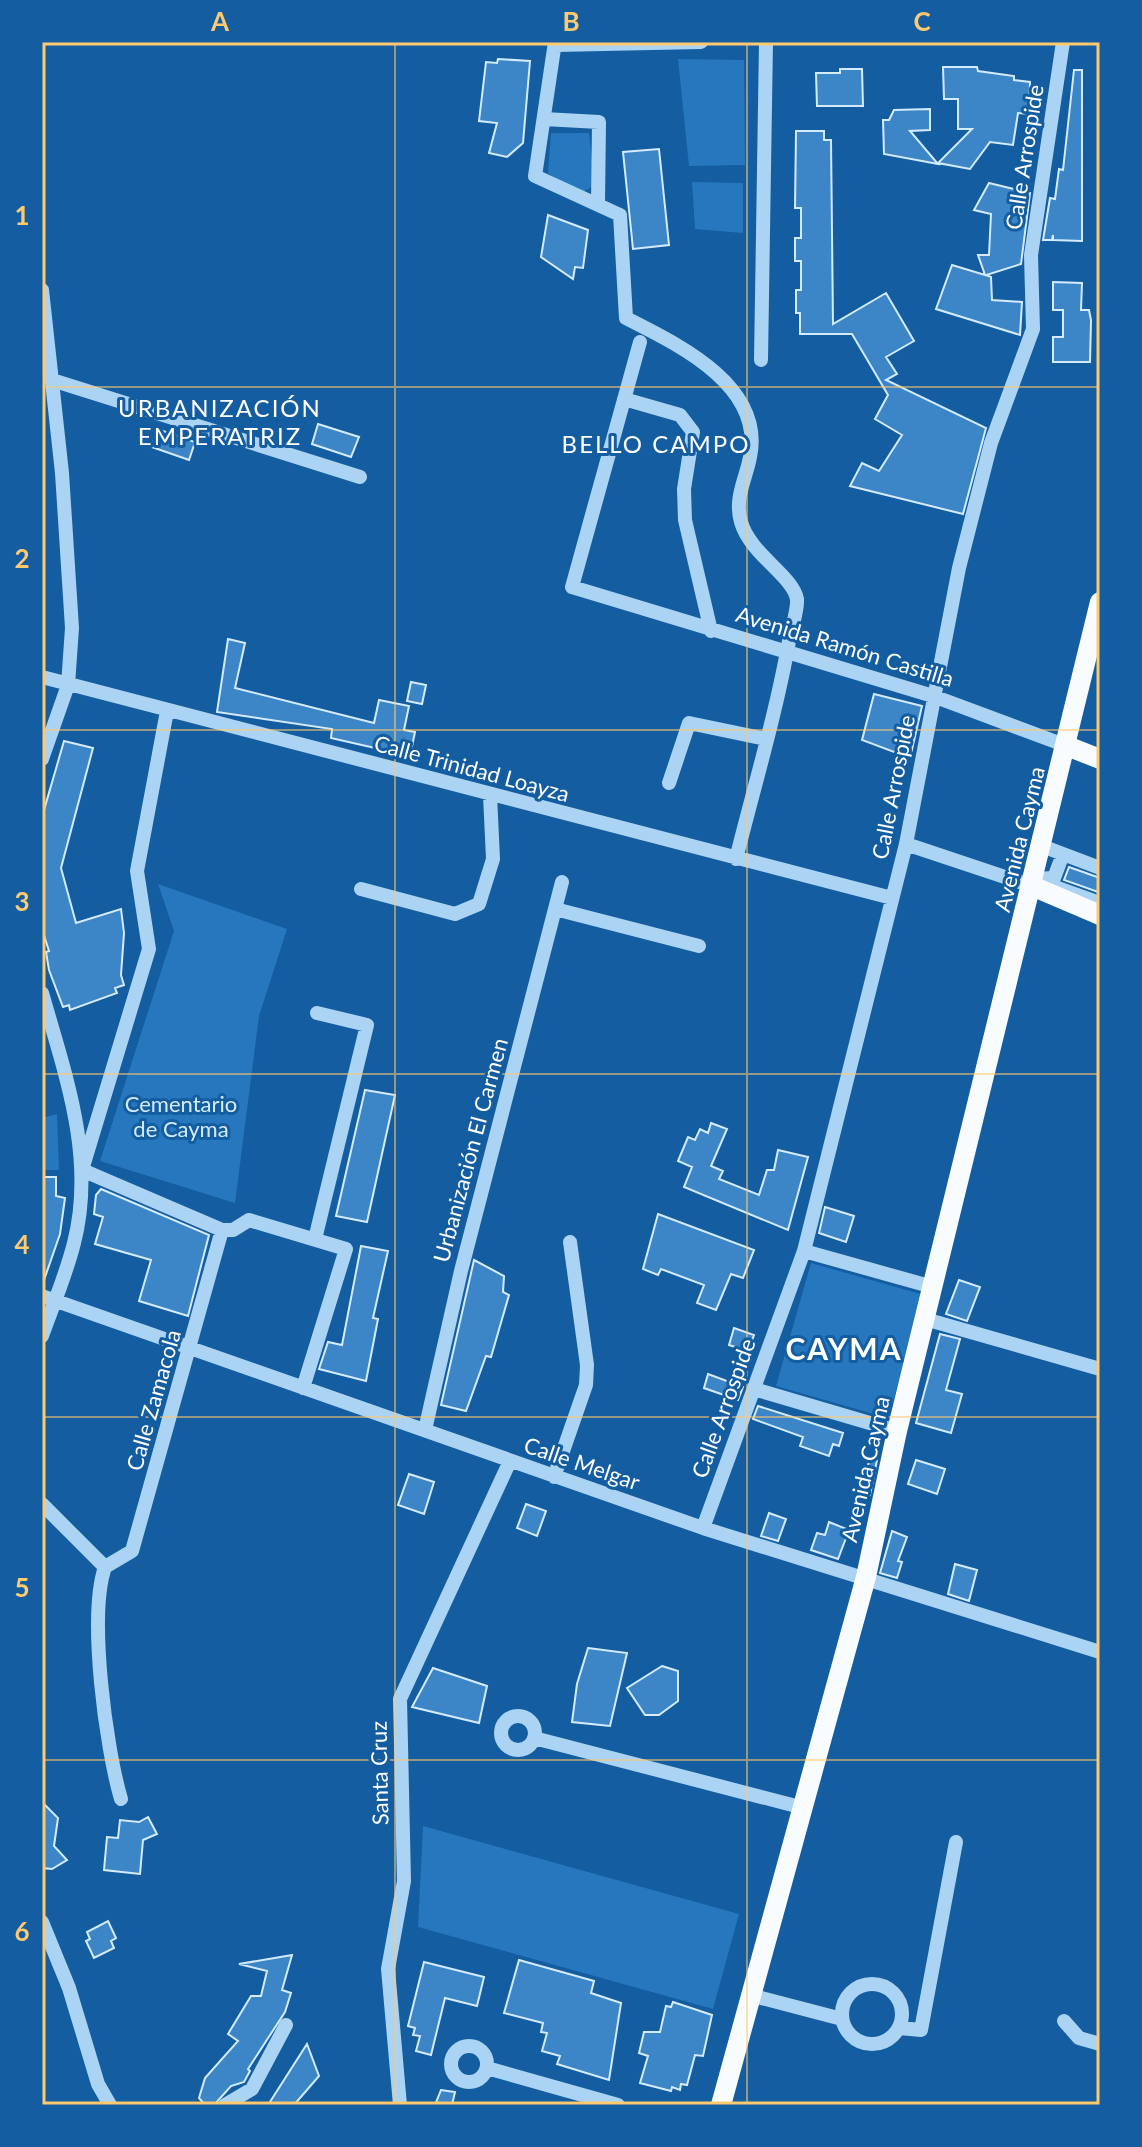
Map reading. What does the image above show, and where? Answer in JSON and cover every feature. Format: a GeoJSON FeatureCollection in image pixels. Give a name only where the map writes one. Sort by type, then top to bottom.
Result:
{"type":"FeatureCollection","features":[{"type":"Feature","properties":{"kind":"main road","name":"Avenida Cayma"},"geometry":{"type":"LineString","coordinates":[[721,2105],[800,1807],[866,1577],[897,1431],[933,1287],[1046,885],[1042,846],[1100,602]]}},
{"type":"Feature","properties":{"kind":"main road","name":"Avenida Ramón Castilla"},"geometry":{"type":"LineString","coordinates":[[1067,746],[1100,759]]}},
{"type":"Feature","properties":{"kind":"main road"},"geometry":{"type":"LineString","coordinates":[[1046,885],[1100,915]]}},
{"type":"Feature","properties":{"kind":"street"},"geometry":{"type":"LineString","coordinates":[[701,42],[555,43],[535,176],[620,215],[626,318],[673,342],[728,383],[747,420],[751,454],[738,497],[741,522],[759,556],[786,579],[797,599],[787,654],[736,859]]}},
{"type":"Feature","properties":{"kind":"street"},"geometry":{"type":"LineString","coordinates":[[761,360],[766,42]]}},
{"type":"Feature","properties":{"kind":"street","name":"Calle Arrospide"},"geometry":{"type":"LineString","coordinates":[[703,1528],[804,1251],[906,844],[959,568],[991,443],[1033,329],[1031,255],[1063,42]]}},
{"type":"Feature","properties":{"kind":"street"},"geometry":{"type":"LineString","coordinates":[[544,119],[599,122],[598,204]]}},
{"type":"Feature","properties":{"kind":"street"},"geometry":{"type":"LineString","coordinates":[[42,290],[62,473],[71,612],[68,685],[42,759]]}},
{"type":"Feature","properties":{"kind":"street"},"geometry":{"type":"LineString","coordinates":[[640,342],[624,399],[680,415],[693,432],[684,489],[685,520],[711,631]]}},
{"type":"Feature","properties":{"kind":"street"},"geometry":{"type":"LineString","coordinates":[[52,380],[360,477]]}},
{"type":"Feature","properties":{"kind":"street","name":"Avenida Ramón Castilla"},"geometry":{"type":"LineString","coordinates":[[624,399],[572,587],[933,696],[1067,746]]}},
{"type":"Feature","properties":{"kind":"street","name":"Calle Trinidad Loayza"},"geometry":{"type":"LineString","coordinates":[[42,677],[892,898]]}},
{"type":"Feature","properties":{"kind":"street"},"geometry":{"type":"LineString","coordinates":[[42,1336],[48,1298],[74,1242],[82,1170],[149,949],[137,871],[167,711]]}},
{"type":"Feature","properties":{"kind":"street"},"geometry":{"type":"LineString","coordinates":[[669,783],[689,723],[766,739]]}},
{"type":"Feature","properties":{"kind":"street"},"geometry":{"type":"LineString","coordinates":[[361,889],[455,914],[479,904],[493,859],[490,795]]}},
{"type":"Feature","properties":{"kind":"street"},"geometry":{"type":"LineString","coordinates":[[906,844],[1100,903]]}},
{"type":"Feature","properties":{"kind":"street"},"geometry":{"type":"LineString","coordinates":[[1042,846],[1100,868]]}},
{"type":"Feature","properties":{"kind":"street"},"geometry":{"type":"LineString","coordinates":[[1046,885],[1063,854]]}},
{"type":"Feature","properties":{"kind":"street","name":"Urbanización El Carmen"},"geometry":{"type":"LineString","coordinates":[[425,1430],[461,1271],[562,882]]}},
{"type":"Feature","properties":{"kind":"street"},"geometry":{"type":"LineString","coordinates":[[555,909],[699,946]]}},
{"type":"Feature","properties":{"kind":"street"},"geometry":{"type":"LineString","coordinates":[[42,993],[76,1114],[82,1170]]}},
{"type":"Feature","properties":{"kind":"street"},"geometry":{"type":"LineString","coordinates":[[315,1239],[367,1025],[317,1013]]}},
{"type":"Feature","properties":{"kind":"street"},"geometry":{"type":"LineString","coordinates":[[76,1114],[87,1125],[96,1121]]}},
{"type":"Feature","properties":{"kind":"street"},"geometry":{"type":"LineString","coordinates":[[82,1170],[222,1230],[233,1230],[249,1220],[346,1249],[303,1388]]}},
{"type":"Feature","properties":{"kind":"street","name":"Calle Zamacola"},"geometry":{"type":"LineString","coordinates":[[105,1567],[132,1551],[222,1230]]}},
{"type":"Feature","properties":{"kind":"street"},"geometry":{"type":"LineString","coordinates":[[554,1477],[586,1375],[570,1242]]}},
{"type":"Feature","properties":{"kind":"street"},"geometry":{"type":"LineString","coordinates":[[804,1251],[933,1287]]}},
{"type":"Feature","properties":{"kind":"street","name":"Calle Melgar"},"geometry":{"type":"LineString","coordinates":[[48,1298],[703,1528],[1100,1652]]}},
{"type":"Feature","properties":{"kind":"street"},"geometry":{"type":"LineString","coordinates":[[925,1319],[1100,1369]]}},
{"type":"Feature","properties":{"kind":"street"},"geometry":{"type":"LineString","coordinates":[[754,1389],[897,1431]]}},
{"type":"Feature","properties":{"kind":"street","name":"Santa Cruz"},"geometry":{"type":"LineString","coordinates":[[400,2105],[388,1969],[404,1881],[400,1699],[510,1461]]}},
{"type":"Feature","properties":{"kind":"street"},"geometry":{"type":"LineString","coordinates":[[42,1504],[105,1567],[98,1603],[101,1661],[111,1756],[121,1799]]}},
{"type":"Feature","properties":{"kind":"street"},"geometry":{"type":"LineString","coordinates":[[534,1738],[800,1807]]}},
{"type":"Feature","properties":{"kind":"street"},"geometry":{"type":"LineString","coordinates":[[900,2028],[921,2030],[956,1842]]}},
{"type":"Feature","properties":{"kind":"street"},"geometry":{"type":"LineString","coordinates":[[42,1922],[69,1988],[98,2084],[110,2105]]}},
{"type":"Feature","properties":{"kind":"street"},"geometry":{"type":"LineString","coordinates":[[877,1985],[886,1987],[899,2000],[903,2019],[900,2028],[886,2041],[868,2044],[851,2036],[842,2019],[842,2009],[851,1993],[859,1987],[877,1985]]}},
{"type":"Feature","properties":{"kind":"street"},"geometry":{"type":"LineString","coordinates":[[750,1995],[842,2019]]}},
{"type":"Feature","properties":{"kind":"street"},"geometry":{"type":"LineString","coordinates":[[1064,2021],[1079,2038],[1100,2044]]}},
{"type":"Feature","properties":{"kind":"street"},"geometry":{"type":"LineString","coordinates":[[225,2105],[252,2089],[286,2025]]}},
{"type":"Feature","properties":{"kind":"street"},"geometry":{"type":"LineString","coordinates":[[487,2068],[618,2105]]}},
{"type":"Feature","properties":{"kind":"green space"},"geometry":{"type":"Polygon","coordinates":[[[678,59],[744,60],[745,165],[689,166],[678,59]]]}},
{"type":"Feature","properties":{"kind":"green space"},"geometry":{"type":"Polygon","coordinates":[[[551,133],[589,133],[595,185],[578,195],[548,173],[551,133]]]}},
{"type":"Feature","properties":{"kind":"green space"},"geometry":{"type":"Polygon","coordinates":[[[692,182],[743,183],[743,233],[695,229],[692,182]]]}},
{"type":"Feature","properties":{"kind":"green space","name":"Cementario de Cayma"},"geometry":{"type":"Polygon","coordinates":[[[158,884],[287,929],[259,1016],[235,1203],[100,1161],[174,931],[158,884]]]}},
{"type":"Feature","properties":{"kind":"green space"},"geometry":{"type":"Polygon","coordinates":[[[57,1114],[59,1170],[42,1170],[42,1118],[57,1114]]]}},
{"type":"Feature","properties":{"kind":"green space"},"geometry":{"type":"Polygon","coordinates":[[[811,1263],[924,1295],[888,1418],[776,1386],[811,1263]]]}},
{"type":"Feature","properties":{"kind":"green space"},"geometry":{"type":"Polygon","coordinates":[[[423,1826],[739,1914],[713,2009],[418,1927],[423,1826]]]}},
{"type":"Feature","properties":{"kind":"building"},"geometry":{"type":"Polygon","coordinates":[[[498,59],[530,61],[523,143],[507,157],[489,153],[497,123],[479,121],[486,62],[497,63],[498,59]]]}},
{"type":"Feature","properties":{"kind":"building"},"geometry":{"type":"Polygon","coordinates":[[[943,67],[977,67],[978,71],[1014,76],[1014,80],[1030,82],[1029,114],[1018,113],[1013,145],[990,142],[970,169],[938,163],[972,129],[958,129],[958,99],[944,99],[943,67]]]}},
{"type":"Feature","properties":{"kind":"building"},"geometry":{"type":"Polygon","coordinates":[[[840,69],[862,69],[863,106],[817,106],[816,73],[840,73],[840,69]]]}},
{"type":"Feature","properties":{"kind":"building"},"geometry":{"type":"Polygon","coordinates":[[[1074,70],[1082,70],[1082,241],[1053,240],[1053,235],[1052,240],[1043,240],[1050,198],[1055,199],[1059,169],[1063,170],[1074,70]]]}},
{"type":"Feature","properties":{"kind":"building"},"geometry":{"type":"Polygon","coordinates":[[[930,109],[930,130],[910,131],[938,164],[884,154],[883,120],[889,120],[894,110],[930,109]]]}},
{"type":"Feature","properties":{"kind":"building"},"geometry":{"type":"Polygon","coordinates":[[[796,131],[824,131],[824,140],[831,140],[833,324],[886,293],[914,341],[886,357],[897,374],[886,380],[986,428],[963,514],[850,486],[862,463],[879,471],[902,435],[875,419],[888,395],[852,334],[800,334],[800,313],[796,313],[796,290],[801,290],[801,261],[795,261],[795,238],[801,238],[801,208],[795,208],[796,131]]]}},
{"type":"Feature","properties":{"kind":"building"},"geometry":{"type":"Polygon","coordinates":[[[659,149],[669,245],[633,249],[623,152],[659,149]]]}},
{"type":"Feature","properties":{"kind":"building"},"geometry":{"type":"Polygon","coordinates":[[[989,183],[1030,193],[1021,264],[986,275],[991,277],[992,300],[1022,302],[1020,335],[936,309],[952,265],[985,275],[978,255],[989,255],[991,214],[974,210],[989,183]]]}},
{"type":"Feature","properties":{"kind":"building"},"geometry":{"type":"Polygon","coordinates":[[[548,215],[588,230],[583,268],[575,267],[573,279],[541,257],[548,215]]]}},
{"type":"Feature","properties":{"kind":"building"},"geometry":{"type":"Polygon","coordinates":[[[1053,282],[1082,283],[1081,310],[1089,310],[1091,320],[1090,362],[1053,362],[1053,337],[1063,337],[1063,310],[1053,310],[1053,282]]]}},
{"type":"Feature","properties":{"kind":"building"},"geometry":{"type":"Polygon","coordinates":[[[318,424],[359,437],[351,457],[312,444],[318,424]]]}},
{"type":"Feature","properties":{"kind":"building"},"geometry":{"type":"Polygon","coordinates":[[[157,429],[195,442],[189,460],[152,447],[157,429]]]}},
{"type":"Feature","properties":{"kind":"building"},"geometry":{"type":"Polygon","coordinates":[[[228,639],[245,643],[235,688],[374,723],[379,700],[409,706],[404,730],[415,732],[410,756],[331,738],[332,729],[217,712],[228,639]]]}},
{"type":"Feature","properties":{"kind":"building"},"geometry":{"type":"Polygon","coordinates":[[[411,682],[426,685],[422,704],[407,701],[411,682]]]}},
{"type":"Feature","properties":{"kind":"building"},"geometry":{"type":"Polygon","coordinates":[[[874,694],[922,706],[910,758],[862,740],[874,694]]]}},
{"type":"Feature","properties":{"kind":"building"},"geometry":{"type":"Polygon","coordinates":[[[64,741],[93,748],[61,868],[76,923],[121,909],[124,933],[121,975],[124,985],[115,988],[117,993],[70,1010],[69,1005],[63,1007],[49,970],[46,952],[49,951],[42,929],[42,817],[64,741]]]}},
{"type":"Feature","properties":{"kind":"building"},"geometry":{"type":"Polygon","coordinates":[[[1069,867],[1100,878],[1098,892],[1064,880],[1069,867]]]}},
{"type":"Feature","properties":{"kind":"building"},"geometry":{"type":"Polygon","coordinates":[[[365,1090],[395,1095],[367,1222],[336,1216],[365,1090]]]}},
{"type":"Feature","properties":{"kind":"building"},"geometry":{"type":"Polygon","coordinates":[[[711,1123],[727,1129],[711,1166],[723,1171],[719,1179],[759,1195],[767,1170],[774,1170],[778,1150],[808,1157],[788,1230],[684,1187],[692,1167],[678,1161],[688,1137],[695,1140],[700,1129],[708,1133],[711,1123]]]}},
{"type":"Feature","properties":{"kind":"building"},"geometry":{"type":"Polygon","coordinates":[[[42,1177],[56,1177],[56,1196],[65,1198],[60,1234],[44,1280],[42,1177]]]}},
{"type":"Feature","properties":{"kind":"building"},"geometry":{"type":"Polygon","coordinates":[[[101,1189],[209,1235],[188,1316],[139,1301],[151,1260],[95,1244],[103,1217],[94,1214],[96,1195],[101,1189]]]}},
{"type":"Feature","properties":{"kind":"building"},"geometry":{"type":"Polygon","coordinates":[[[825,1207],[854,1216],[846,1242],[819,1233],[825,1207]]]}},
{"type":"Feature","properties":{"kind":"building"},"geometry":{"type":"Polygon","coordinates":[[[658,1214],[754,1250],[743,1278],[731,1274],[716,1310],[697,1303],[704,1285],[661,1269],[658,1275],[643,1269],[658,1214]]]}},
{"type":"Feature","properties":{"kind":"building"},"geometry":{"type":"Polygon","coordinates":[[[361,1246],[388,1251],[373,1318],[378,1319],[366,1381],[319,1369],[328,1342],[342,1345],[361,1246]]]}},
{"type":"Feature","properties":{"kind":"building"},"geometry":{"type":"Polygon","coordinates":[[[474,1260],[504,1276],[503,1292],[509,1295],[491,1357],[486,1356],[466,1411],[441,1405],[474,1260]]]}},
{"type":"Feature","properties":{"kind":"building"},"geometry":{"type":"Polygon","coordinates":[[[959,1280],[980,1287],[967,1321],[946,1314],[959,1280]]]}},
{"type":"Feature","properties":{"kind":"building"},"geometry":{"type":"Polygon","coordinates":[[[734,1328],[754,1335],[748,1351],[729,1345],[734,1328]]]}},
{"type":"Feature","properties":{"kind":"building"},"geometry":{"type":"Polygon","coordinates":[[[940,1334],[960,1339],[946,1390],[962,1394],[951,1433],[916,1423],[940,1334]]]}},
{"type":"Feature","properties":{"kind":"building"},"geometry":{"type":"Polygon","coordinates":[[[708,1374],[743,1387],[738,1400],[704,1388],[708,1374]]]}},
{"type":"Feature","properties":{"kind":"building"},"geometry":{"type":"Polygon","coordinates":[[[758,1406],[843,1433],[839,1446],[833,1444],[829,1456],[800,1446],[803,1437],[753,1419],[758,1406]]]}},
{"type":"Feature","properties":{"kind":"building"},"geometry":{"type":"Polygon","coordinates":[[[870,1458],[877,1460],[870,1495],[860,1492],[870,1458]]]}},
{"type":"Feature","properties":{"kind":"building"},"geometry":{"type":"Polygon","coordinates":[[[916,1460],[945,1469],[937,1494],[908,1484],[916,1460]]]}},
{"type":"Feature","properties":{"kind":"building"},"geometry":{"type":"Polygon","coordinates":[[[409,1474],[434,1482],[424,1514],[398,1505],[409,1474]]]}},
{"type":"Feature","properties":{"kind":"building"},"geometry":{"type":"Polygon","coordinates":[[[526,1504],[546,1511],[537,1536],[517,1528],[526,1504]]]}},
{"type":"Feature","properties":{"kind":"building"},"geometry":{"type":"Polygon","coordinates":[[[769,1513],[786,1519],[778,1541],[761,1536],[769,1513]]]}},
{"type":"Feature","properties":{"kind":"building"},"geometry":{"type":"Polygon","coordinates":[[[829,1522],[849,1530],[838,1559],[811,1550],[817,1533],[825,1535],[829,1522]]]}},
{"type":"Feature","properties":{"kind":"building"},"geometry":{"type":"Polygon","coordinates":[[[892,1531],[907,1537],[898,1561],[902,1562],[897,1578],[880,1573],[892,1531]]]}},
{"type":"Feature","properties":{"kind":"building"},"geometry":{"type":"Polygon","coordinates":[[[955,1564],[977,1570],[969,1601],[948,1594],[955,1564]]]}},
{"type":"Feature","properties":{"kind":"building"},"geometry":{"type":"Polygon","coordinates":[[[588,1648],[627,1653],[610,1726],[572,1722],[577,1684],[588,1648]]]}},
{"type":"Feature","properties":{"kind":"building"},"geometry":{"type":"Polygon","coordinates":[[[662,1666],[678,1671],[678,1701],[659,1715],[645,1715],[627,1688],[662,1666]]]}},
{"type":"Feature","properties":{"kind":"building"},"geometry":{"type":"Polygon","coordinates":[[[433,1668],[487,1686],[479,1723],[412,1707],[433,1668]]]}},
{"type":"Feature","properties":{"kind":"building"},"geometry":{"type":"Polygon","coordinates":[[[42,1802],[58,1818],[54,1846],[67,1860],[52,1869],[42,1868],[42,1802]]]}},
{"type":"Feature","properties":{"kind":"building"},"geometry":{"type":"Polygon","coordinates":[[[148,1817],[157,1834],[143,1840],[140,1874],[104,1870],[107,1837],[118,1838],[120,1820],[139,1822],[148,1817]]]}},
{"type":"Feature","properties":{"kind":"building"},"geometry":{"type":"Polygon","coordinates":[[[108,1921],[116,1938],[111,1941],[114,1948],[94,1958],[86,1941],[90,1939],[87,1932],[108,1921]]]}},
{"type":"Feature","properties":{"kind":"building"},"geometry":{"type":"Polygon","coordinates":[[[292,1955],[282,1990],[291,1993],[285,2012],[248,2069],[250,2071],[244,2082],[231,2086],[214,2105],[205,2105],[199,2098],[205,2078],[238,2041],[228,2034],[251,1996],[261,1996],[267,1971],[239,1964],[292,1955]]]}},
{"type":"Feature","properties":{"kind":"building"},"geometry":{"type":"Polygon","coordinates":[[[519,1960],[594,1981],[591,1993],[621,2003],[609,2080],[557,2064],[560,2056],[542,2051],[547,2033],[541,2032],[543,2023],[504,2013],[519,1960]]]}},
{"type":"Feature","properties":{"kind":"building"},"geometry":{"type":"Polygon","coordinates":[[[424,1962],[484,1977],[477,2006],[445,1998],[431,2055],[416,2051],[420,2036],[413,2035],[415,2028],[408,2026],[424,1962]]]}},
{"type":"Feature","properties":{"kind":"building"},"geometry":{"type":"Polygon","coordinates":[[[673,2002],[712,2015],[703,2056],[695,2055],[687,2085],[681,2084],[680,2090],[672,2087],[671,2091],[640,2083],[648,2056],[639,2053],[644,2032],[660,2032],[666,2006],[671,2007],[673,2002]]]}},
{"type":"Feature","properties":{"kind":"building"},"geometry":{"type":"Polygon","coordinates":[[[307,2044],[319,2076],[294,2105],[268,2105],[307,2044]]]}},
{"type":"Feature","properties":{"kind":"building"},"geometry":{"type":"Polygon","coordinates":[[[441,2090],[455,2092],[452,2105],[435,2105],[441,2090]]]}},
{"type":"Feature","properties":{"kind":"district","name":"URBANIZACIÓN EMPERATRIZ"},"geometry":{"type":"Point","coordinates":[220,421]}},
{"type":"Feature","properties":{"kind":"district","name":"BELLO CAMPO"},"geometry":{"type":"Point","coordinates":[656,443]}},
{"type":"Feature","properties":{"kind":"district","name":"CAYMA"},"geometry":{"type":"Point","coordinates":[844,1348]}}]}
